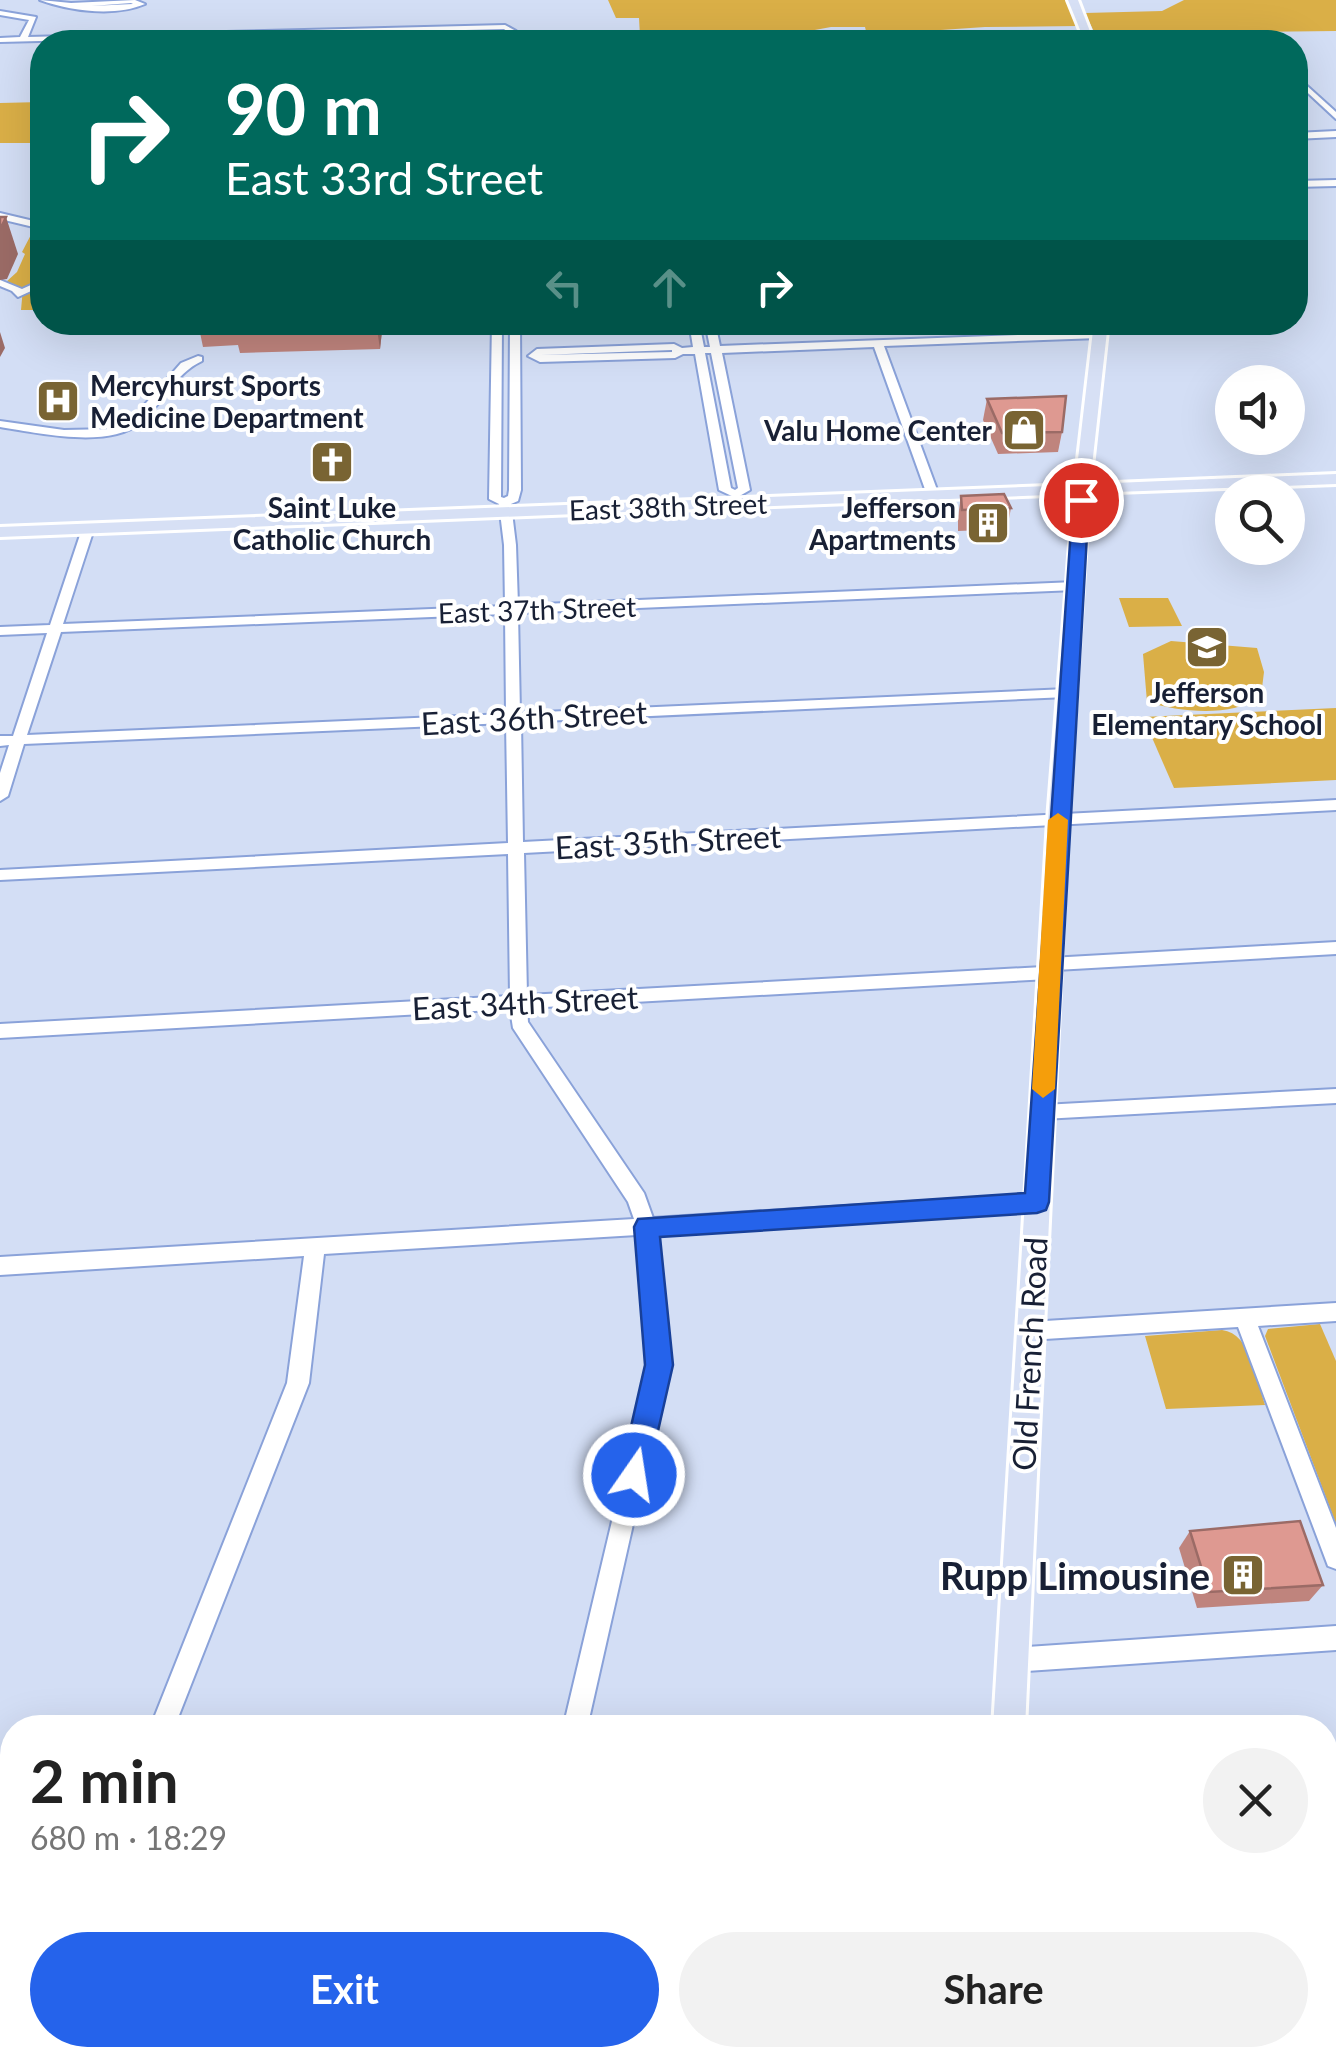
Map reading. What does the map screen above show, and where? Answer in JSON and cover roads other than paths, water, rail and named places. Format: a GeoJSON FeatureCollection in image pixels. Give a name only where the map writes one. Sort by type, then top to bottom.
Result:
{"type":"FeatureCollection","features":[{"type":"Feature","properties":{"kind":"main road"},"geometry":{"type":"LineString","coordinates":[[1073,0],[1085,30]]}},
{"type":"Feature","properties":{"kind":"main road","name":"Old French Road"},"geometry":{"type":"LineString","coordinates":[[1010,1715],[1058,820],[1082,495],[1099,335]]}},
{"type":"Feature","properties":{"kind":"main road","name":"East 38th Street"},"geometry":{"type":"LineString","coordinates":[[0,543],[85,534],[506,512],[736,503],[936,501],[1336,479]]}},
{"type":"Feature","properties":{"kind":"main road"},"geometry":{"type":"LineString","coordinates":[[1305,490],[1336,489]]}},
{"type":"Feature","properties":{"kind":"main road","name":"East 38th Street"},"geometry":{"type":"LineString","coordinates":[[1082,495],[1215,494]]}},
{"type":"Feature","properties":{"kind":"main road","name":"East 38th Street"},"geometry":{"type":"LineString","coordinates":[[0,532],[85,534]]}},
{"type":"Feature","properties":{"kind":"street"},"geometry":{"type":"LineString","coordinates":[[44,0],[67,5],[93,8],[141,4],[131,1],[67,5]]}},
{"type":"Feature","properties":{"kind":"street"},"geometry":{"type":"LineString","coordinates":[[0,13],[34,21],[23,39]]}},
{"type":"Feature","properties":{"kind":"street"},"geometry":{"type":"LineString","coordinates":[[4,40],[21,19],[18,16]]}},
{"type":"Feature","properties":{"kind":"street"},"geometry":{"type":"LineString","coordinates":[[501,30],[505,28]]}},
{"type":"Feature","properties":{"kind":"street"},"geometry":{"type":"LineString","coordinates":[[417,30],[510,30]]}},
{"type":"Feature","properties":{"kind":"street"},"geometry":{"type":"LineString","coordinates":[[4,40],[30,39]]}},
{"type":"Feature","properties":{"kind":"street"},"geometry":{"type":"LineString","coordinates":[[1308,89],[1336,117]]}},
{"type":"Feature","properties":{"kind":"street"},"geometry":{"type":"LineString","coordinates":[[1308,135],[1336,134]]}},
{"type":"Feature","properties":{"kind":"street"},"geometry":{"type":"LineString","coordinates":[[1308,184],[1336,183]]}},
{"type":"Feature","properties":{"kind":"street"},"geometry":{"type":"LineString","coordinates":[[0,216],[30,222]]}},
{"type":"Feature","properties":{"kind":"street"},"geometry":{"type":"LineString","coordinates":[[0,283],[17,288],[18,294],[30,288]]}},
{"type":"Feature","properties":{"kind":"street"},"geometry":{"type":"LineString","coordinates":[[497,335],[495,499],[506,512]]}},
{"type":"Feature","properties":{"kind":"street"},"geometry":{"type":"LineString","coordinates":[[515,335],[515,490],[506,512],[519,1023],[636,1199],[646,1227],[659,1365],[578,1715]]}},
{"type":"Feature","properties":{"kind":"street"},"geometry":{"type":"LineString","coordinates":[[696,335],[724,490],[736,503],[744,490],[713,335]]}},
{"type":"Feature","properties":{"kind":"street"},"geometry":{"type":"LineString","coordinates":[[496,357],[658,347],[680,351],[878,344],[1003,335]]}},
{"type":"Feature","properties":{"kind":"street"},"geometry":{"type":"LineString","coordinates":[[878,344],[936,501]]}},
{"type":"Feature","properties":{"kind":"street"},"geometry":{"type":"LineString","coordinates":[[0,424],[64,433],[116,432],[136,420],[185,365],[198,360]]}},
{"type":"Feature","properties":{"kind":"street"},"geometry":{"type":"LineString","coordinates":[[0,796],[85,534]]}},
{"type":"Feature","properties":{"kind":"street","name":"East 37th Street"},"geometry":{"type":"LineString","coordinates":[[0,631],[1075,586]]}},
{"type":"Feature","properties":{"kind":"street","name":"East 36th Street"},"geometry":{"type":"LineString","coordinates":[[0,741],[1067,693]]}},
{"type":"Feature","properties":{"kind":"street","name":"East 35th Street"},"geometry":{"type":"LineString","coordinates":[[0,875],[1336,805]]}},
{"type":"Feature","properties":{"kind":"street","name":"East 34th Street"},"geometry":{"type":"LineString","coordinates":[[0,1031],[517,1002],[1336,948]]}},
{"type":"Feature","properties":{"kind":"street"},"geometry":{"type":"LineString","coordinates":[[1043,1112],[1336,1096]]}},
{"type":"Feature","properties":{"kind":"street"},"geometry":{"type":"LineString","coordinates":[[0,1266],[1037,1202]]}},
{"type":"Feature","properties":{"kind":"street"},"geometry":{"type":"LineString","coordinates":[[167,1715],[298,1383],[315,1247]]}},
{"type":"Feature","properties":{"kind":"street"},"geometry":{"type":"LineString","coordinates":[[1029,1331],[1336,1312]]}},
{"type":"Feature","properties":{"kind":"street"},"geometry":{"type":"LineString","coordinates":[[1245,1318],[1336,1558]]}},
{"type":"Feature","properties":{"kind":"street"},"geometry":{"type":"LineString","coordinates":[[1013,1660],[1336,1638]]}},
{"type":"Feature","properties":{"kind":"place","name":"Mercyhurst Sports Medicine Department"},"geometry":{"type":"Point","coordinates":[58,401]}},
{"type":"Feature","properties":{"kind":"place","name":"Valu Home Center"},"geometry":{"type":"Point","coordinates":[1024,430]}},
{"type":"Feature","properties":{"kind":"place","name":"Saint Luke Catholic Church"},"geometry":{"type":"Point","coordinates":[332,462]}},
{"type":"Feature","properties":{"kind":"place","name":"Jefferson Apartments"},"geometry":{"type":"Point","coordinates":[988,523]}},
{"type":"Feature","properties":{"kind":"place","name":"Jefferson Elementary School"},"geometry":{"type":"Point","coordinates":[1207,647]}},
{"type":"Feature","properties":{"kind":"place","name":"Rupp Limousine"},"geometry":{"type":"Point","coordinates":[1243,1575]}}]}
